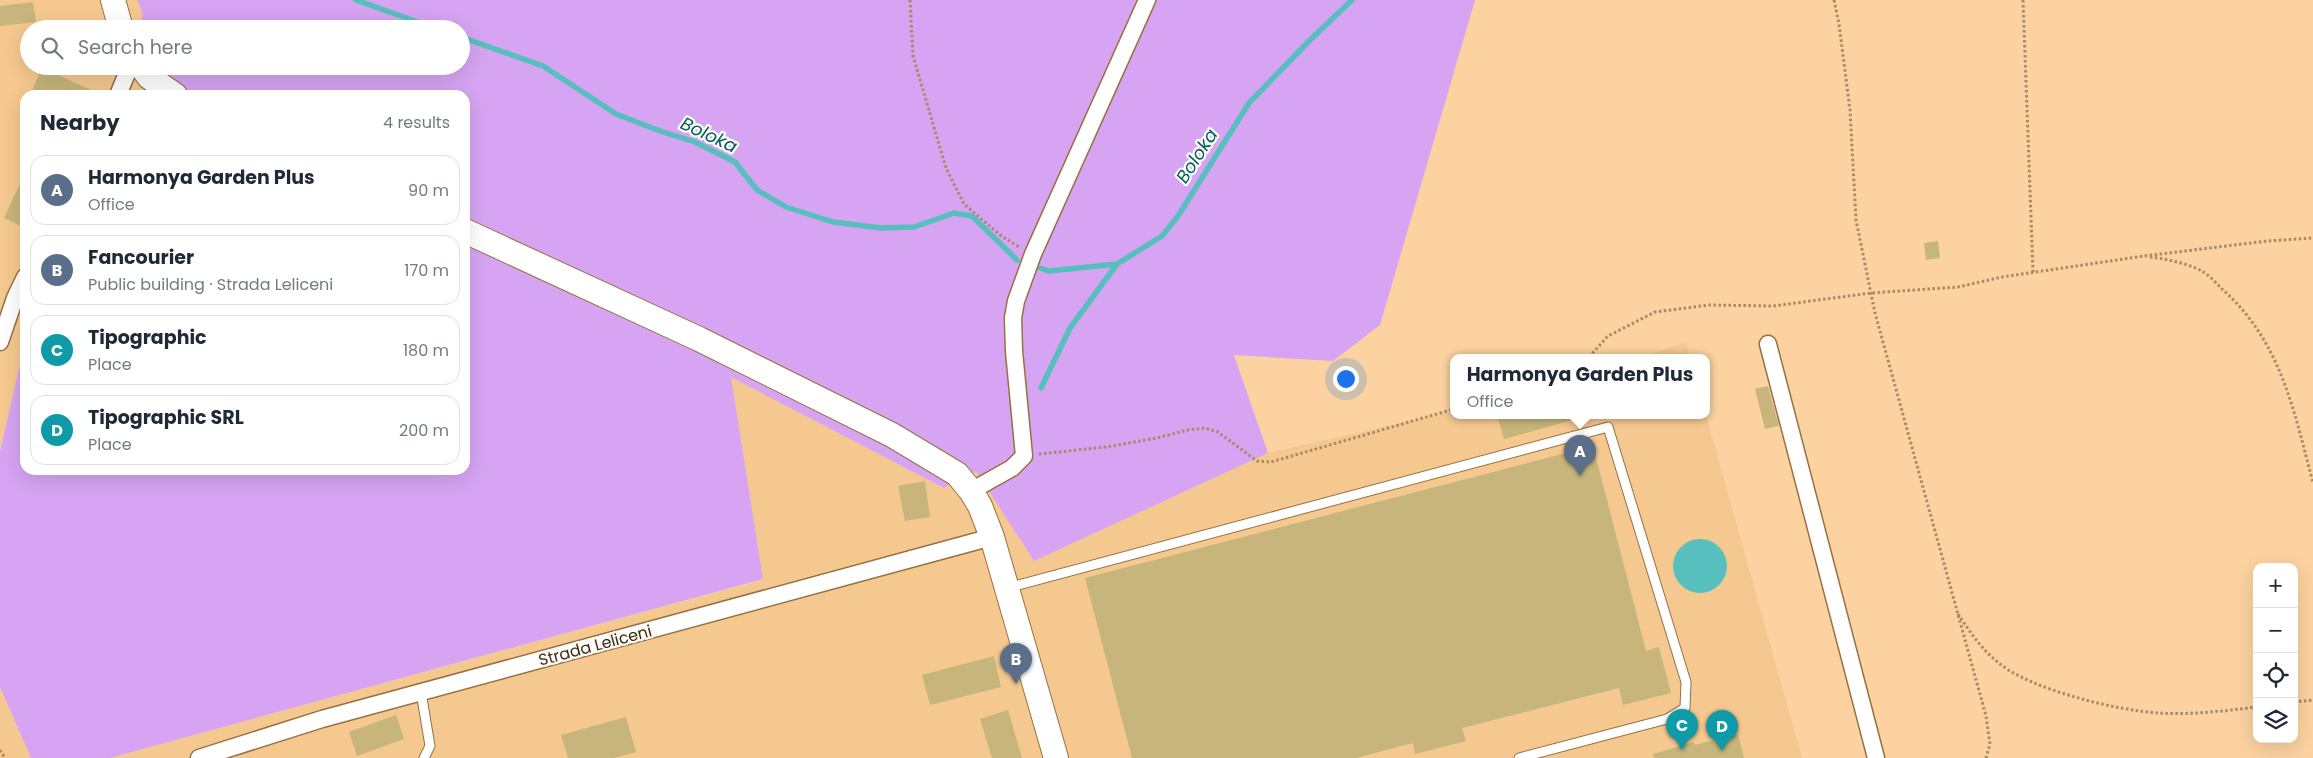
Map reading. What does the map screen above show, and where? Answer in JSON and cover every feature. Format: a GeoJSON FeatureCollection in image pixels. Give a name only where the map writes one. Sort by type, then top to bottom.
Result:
{"type":"FeatureCollection","features":[{"type":"Feature","properties":{"kind":"main road"},"geometry":{"type":"LineString","coordinates":[[113,0],[119,20]]}},
{"type":"Feature","properties":{"kind":"main road"},"geometry":{"type":"LineString","coordinates":[[148,75],[168,90]]}},
{"type":"Feature","properties":{"kind":"main road"},"geometry":{"type":"LineString","coordinates":[[470,233],[700,339],[892,435],[957,474],[980,506],[992,537],[1056,758]]}},
{"type":"Feature","properties":{"kind":"street"},"geometry":{"type":"LineString","coordinates":[[971,491],[1012,468],[1024,456],[1013,318],[1016,301],[1033,254],[1147,0]]}},
{"type":"Feature","properties":{"kind":"street"},"geometry":{"type":"LineString","coordinates":[[120,90],[126,75]]}},
{"type":"Feature","properties":{"kind":"street"},"geometry":{"type":"LineString","coordinates":[[0,342],[20,289]]}},
{"type":"Feature","properties":{"kind":"street"},"geometry":{"type":"LineString","coordinates":[[1768,344],[1876,758]]}},
{"type":"Feature","properties":{"kind":"street","name":"Strada Leliceni"},"geometry":{"type":"LineString","coordinates":[[199,758],[322,719],[992,537]]}},
{"type":"Feature","properties":{"kind":"lane"},"geometry":{"type":"LineString","coordinates":[[1007,588],[1608,427],[1686,682],[1685,708],[1667,719],[1519,758]]}},
{"type":"Feature","properties":{"kind":"lane"},"geometry":{"type":"LineString","coordinates":[[421,692],[433,758]]}},
{"type":"Feature","properties":{"kind":"lane"},"geometry":{"type":"LineString","coordinates":[[424,758],[430,746]]}},
{"type":"Feature","properties":{"kind":"path"},"geometry":{"type":"LineString","coordinates":[[910,0],[913,56],[946,168],[964,204],[1000,235],[1033,254]]}},
{"type":"Feature","properties":{"kind":"path"},"geometry":{"type":"LineString","coordinates":[[1834,0],[1850,110],[1856,220],[1874,314],[1986,716],[1990,744],[1986,758]]}},
{"type":"Feature","properties":{"kind":"path"},"geometry":{"type":"LineString","coordinates":[[2023,0],[2033,272]]}},
{"type":"Feature","properties":{"kind":"path"},"geometry":{"type":"LineString","coordinates":[[1592,354],[1608,336],[1655,312],[1709,305],[1773,306],[1871,293],[1958,287],[2002,276],[2144,256],[2267,241],[2313,238]]}},
{"type":"Feature","properties":{"kind":"path"},"geometry":{"type":"LineString","coordinates":[[2144,256],[2171,260],[2203,272],[2233,299],[2265,339],[2288,388],[2313,483]]}},
{"type":"Feature","properties":{"kind":"path"},"geometry":{"type":"LineString","coordinates":[[1024,456],[1106,447],[1205,428],[1218,432],[1257,461],[1271,462],[1450,410]]}},
{"type":"Feature","properties":{"kind":"path"},"geometry":{"type":"LineString","coordinates":[[1956,612],[1974,638],[2000,664],[2036,683],[2069,696],[2158,713],[2211,712],[2253,707]]}},
{"type":"Feature","properties":{"kind":"path"},"geometry":{"type":"LineString","coordinates":[[2298,702],[2313,700]]}},
{"type":"Feature","properties":{"kind":"path"},"geometry":{"type":"LineString","coordinates":[[0,751],[5,758]]}},
{"type":"Feature","properties":{"kind":"shaded area"},"geometry":{"type":"Polygon","coordinates":[[[0,0],[137,0],[142,12],[142,20],[20,20],[20,75],[140,75],[139,85],[146,90],[20,90],[20,364],[0,451],[0,0]]]}},
{"type":"Feature","properties":{"kind":"shaded area"},"geometry":{"type":"Polygon","coordinates":[[[137,0],[1475,0],[1380,325],[1333,361],[1234,355],[1268,453],[1034,561],[976,471],[944,488],[731,377],[763,579],[110,758],[31,758],[0,687],[0,451],[20,364],[20,475],[470,475],[470,90],[146,90],[139,85],[140,75],[470,75],[470,20],[142,20],[142,12],[137,0]]]}},
{"type":"Feature","properties":{"kind":"shaded area"},"geometry":{"type":"Polygon","coordinates":[[[1686,343],[1689,354],[1651,354],[1686,343]]]}},
{"type":"Feature","properties":{"kind":"shaded area"},"geometry":{"type":"Polygon","coordinates":[[[731,377],[944,488],[976,470],[1034,561],[1268,453],[1450,412],[1450,419],[1707,419],[1802,758],[110,758],[763,580],[731,377]]]}},
{"type":"Feature","properties":{"kind":"shaded area"},"geometry":{"type":"Polygon","coordinates":[[[0,687],[31,758],[0,758],[0,687]]]}},
{"type":"Feature","properties":{"kind":"water"},"geometry":{"type":"Polygon","coordinates":[[[1695,539],[1705,539],[1719,547],[1725,556],[1727,566],[1725,576],[1719,585],[1705,593],[1695,593],[1685,588],[1678,581],[1673,571],[1673,561],[1678,551],[1685,544],[1695,539]]]}},
{"type":"Feature","properties":{"kind":"building"},"geometry":{"type":"Polygon","coordinates":[[[33,2],[36,20],[20,20],[20,24],[0,26],[0,6],[33,2]]]}},
{"type":"Feature","properties":{"kind":"building"},"geometry":{"type":"Polygon","coordinates":[[[39,75],[58,75],[92,90],[32,90],[39,75]]]}},
{"type":"Feature","properties":{"kind":"building"},"geometry":{"type":"Polygon","coordinates":[[[20,184],[20,226],[4,218],[20,184]]]}},
{"type":"Feature","properties":{"kind":"building"},"geometry":{"type":"Polygon","coordinates":[[[1938,241],[1940,258],[1926,260],[1924,243],[1938,241]]]}},
{"type":"Feature","properties":{"kind":"building"},"geometry":{"type":"Polygon","coordinates":[[[1768,386],[1779,426],[1765,429],[1755,389],[1768,386]]]}},
{"type":"Feature","properties":{"kind":"building"},"geometry":{"type":"Polygon","coordinates":[[[1498,419],[1576,419],[1504,439],[1498,419]]]}},
{"type":"Feature","properties":{"kind":"building"},"geometry":{"type":"Polygon","coordinates":[[[1593,446],[1646,651],[1659,647],[1671,693],[1623,705],[1619,688],[1462,728],[1466,741],[1415,754],[1413,743],[1356,758],[1132,758],[1085,578],[1593,446]]]}},
{"type":"Feature","properties":{"kind":"building"},"geometry":{"type":"Polygon","coordinates":[[[925,481],[930,517],[905,521],[898,486],[925,481]]]}},
{"type":"Feature","properties":{"kind":"building"},"geometry":{"type":"Polygon","coordinates":[[[994,656],[1001,687],[930,705],[922,675],[994,656]]]}},
{"type":"Feature","properties":{"kind":"building"},"geometry":{"type":"Polygon","coordinates":[[[1008,710],[1022,758],[992,758],[980,719],[1008,710]]]}},
{"type":"Feature","properties":{"kind":"building"},"geometry":{"type":"Polygon","coordinates":[[[396,715],[404,739],[357,756],[349,732],[396,715]]]}},
{"type":"Feature","properties":{"kind":"building"},"geometry":{"type":"Polygon","coordinates":[[[626,717],[636,752],[614,758],[568,758],[561,735],[626,717]]]}},
{"type":"Feature","properties":{"kind":"building"},"geometry":{"type":"Polygon","coordinates":[[[1738,734],[1744,758],[1654,758],[1653,754],[1694,742],[1695,745],[1738,734]]]}},
{"type":"Feature","properties":{"kind":"waterway","name":"Boloka"},"geometry":{"type":"LineString","coordinates":[[356,0],[412,20]]}},
{"type":"Feature","properties":{"kind":"waterway","name":"Boloka"},"geometry":{"type":"LineString","coordinates":[[1040,268],[1049,271],[1117,264],[1162,236],[1178,216],[1249,103],[1352,0]]}},
{"type":"Feature","properties":{"kind":"waterway","name":"Boloka"},"geometry":{"type":"LineString","coordinates":[[470,40],[543,66],[616,114],[695,142],[735,162],[757,190],[786,207],[833,222],[881,228],[914,227],[954,213],[972,216],[1017,260]]}},
{"type":"Feature","properties":{"kind":"waterway"},"geometry":{"type":"LineString","coordinates":[[1041,388],[1070,328],[1117,264]]}},
{"type":"Feature","properties":{"kind":"place","name":"Harmonya Garden Plus"},"geometry":{"type":"Point","coordinates":[1580,476]}},
{"type":"Feature","properties":{"kind":"place","name":"Fancourier"},"geometry":{"type":"Point","coordinates":[1016,684]}},
{"type":"Feature","properties":{"kind":"place","name":"Tipographic"},"geometry":{"type":"Point","coordinates":[1682,750]}},
{"type":"Feature","properties":{"kind":"place","name":"Tipographic SRL"},"geometry":{"type":"Point","coordinates":[1722,751]}}]}
